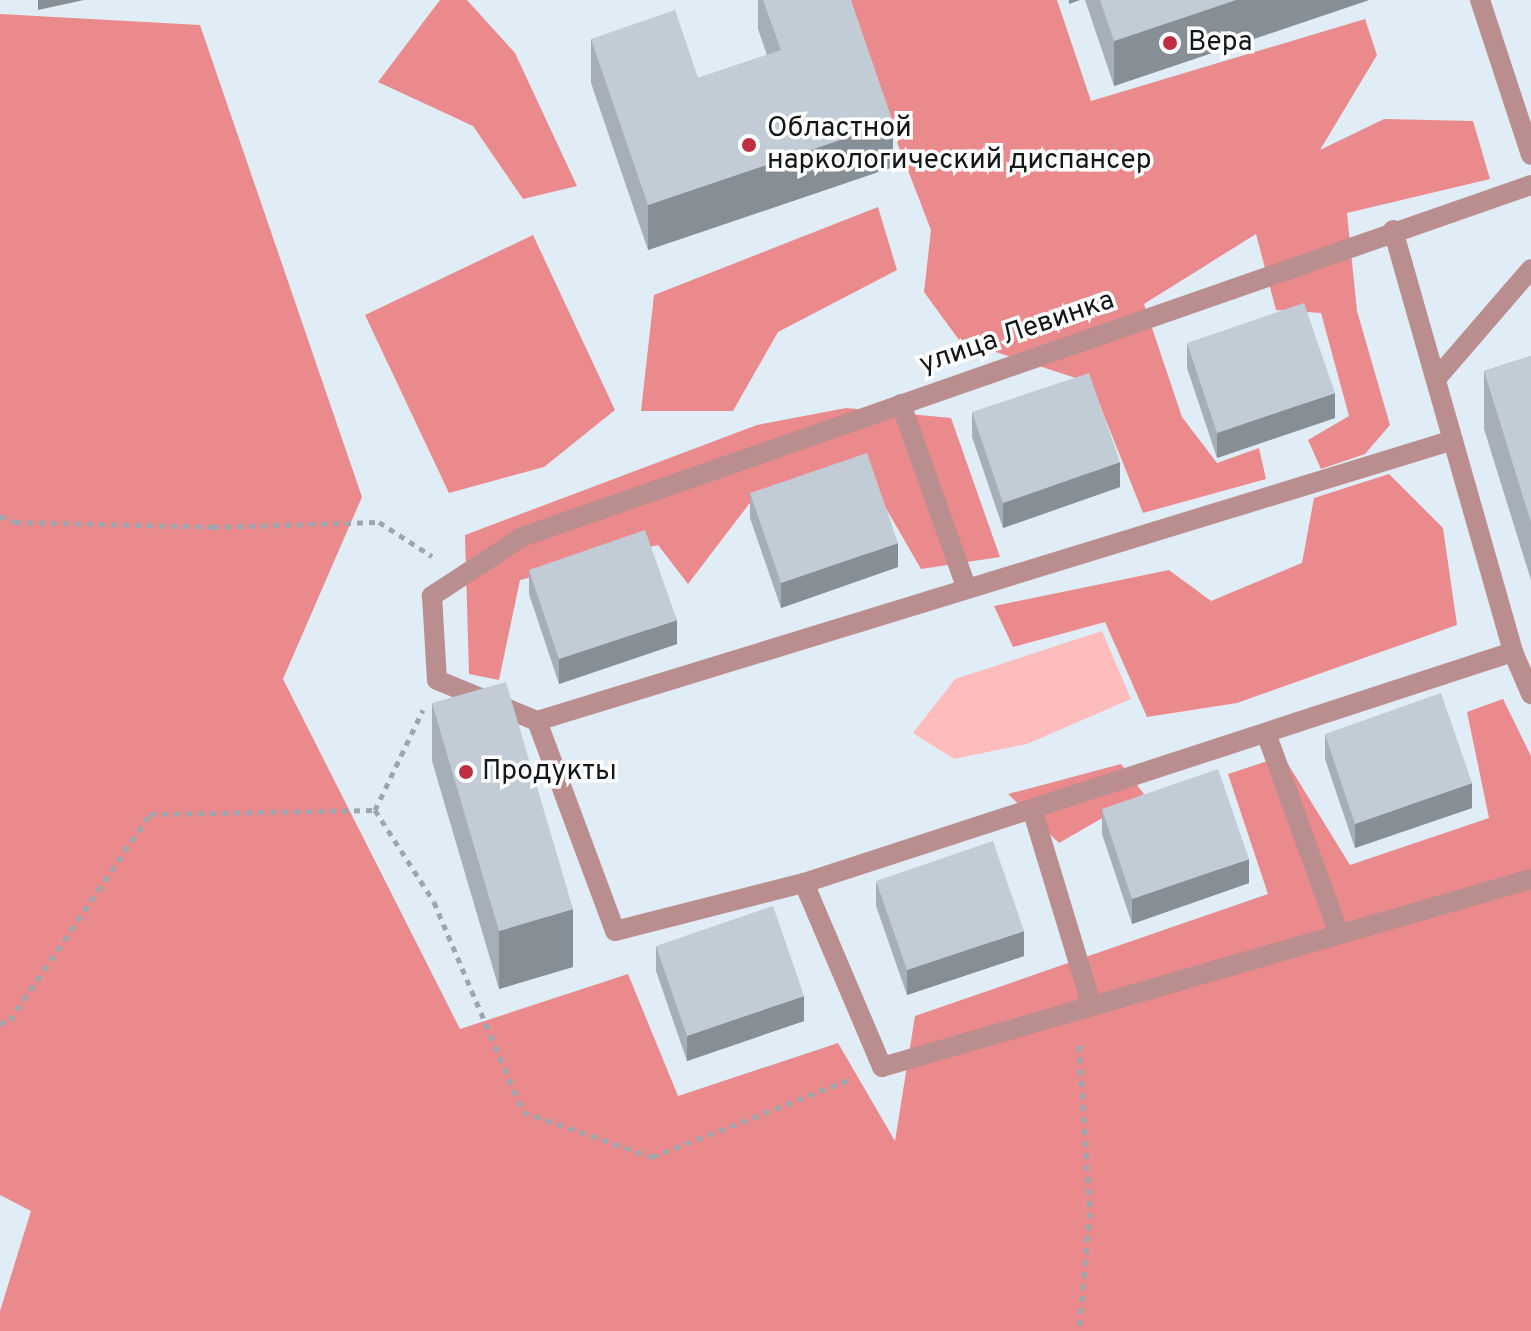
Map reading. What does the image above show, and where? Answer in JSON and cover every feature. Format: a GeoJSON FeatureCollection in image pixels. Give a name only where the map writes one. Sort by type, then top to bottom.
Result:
{"type":"FeatureCollection","features":[{"type":"Feature","properties":{"kind":"street"},"geometry":{"type":"LineString","coordinates":[[1480,0],[1531,155]]}},
{"type":"Feature","properties":{"kind":"street","name":"улица Левинка"},"geometry":{"type":"LineString","coordinates":[[437,680],[432,596],[522,537],[1393,230],[1531,185]]}},
{"type":"Feature","properties":{"kind":"street"},"geometry":{"type":"LineString","coordinates":[[1393,230],[1513,652],[1531,694]]}},
{"type":"Feature","properties":{"kind":"street"},"geometry":{"type":"LineString","coordinates":[[1436,379],[1531,269]]}},
{"type":"Feature","properties":{"kind":"street"},"geometry":{"type":"LineString","coordinates":[[901,404],[967,589]]}},
{"type":"Feature","properties":{"kind":"street"},"geometry":{"type":"LineString","coordinates":[[437,680],[537,721],[1453,440]]}},
{"type":"Feature","properties":{"kind":"street"},"geometry":{"type":"LineString","coordinates":[[537,721],[615,931],[804,883],[1513,652]]}},
{"type":"Feature","properties":{"kind":"street"},"geometry":{"type":"LineString","coordinates":[[1266,733],[1339,934]]}},
{"type":"Feature","properties":{"kind":"street"},"geometry":{"type":"LineString","coordinates":[[1032,809],[1084,1008]]}},
{"type":"Feature","properties":{"kind":"street"},"geometry":{"type":"LineString","coordinates":[[804,883],[882,1067],[1531,879]]}},
{"type":"Feature","properties":{"kind":"path"},"geometry":{"type":"LineString","coordinates":[[0,516],[15,522],[213,527],[379,522],[463,575]]}},
{"type":"Feature","properties":{"kind":"path"},"geometry":{"type":"LineString","coordinates":[[375,810],[437,680]]}},
{"type":"Feature","properties":{"kind":"path"},"geometry":{"type":"LineString","coordinates":[[0,1024],[10,1020],[150,814],[375,810]]}},
{"type":"Feature","properties":{"kind":"path"},"geometry":{"type":"LineString","coordinates":[[375,810],[434,902],[523,1112],[652,1157],[882,1067]]}},
{"type":"Feature","properties":{"kind":"path"},"geometry":{"type":"LineString","coordinates":[[1079,1331],[1090,1212],[1084,1008]]}},
{"type":"Feature","properties":{"kind":"shaded area"},"geometry":{"type":"Polygon","coordinates":[[[440,0],[467,0],[515,53],[577,186],[523,199],[473,126],[378,82],[440,0]]]}},
{"type":"Feature","properties":{"kind":"shaded area"},"geometry":{"type":"Polygon","coordinates":[[[842,0],[1057,0],[1091,101],[1365,19],[1377,55],[1320,150],[1384,119],[1473,121],[1490,179],[1347,213],[1357,311],[1390,425],[1365,454],[1321,469],[1308,440],[1349,416],[1321,313],[1276,310],[1256,234],[1144,304],[1182,417],[1217,463],[1259,448],[1266,479],[1143,513],[1091,383],[959,340],[924,292],[931,230],[842,0]]]}},
{"type":"Feature","properties":{"kind":"shaded area"},"geometry":{"type":"Polygon","coordinates":[[[0,14],[200,25],[362,497],[283,679],[460,1029],[628,974],[678,1096],[838,1043],[895,1141],[915,1016],[1268,894],[1228,774],[1283,756],[1350,865],[1489,818],[1467,712],[1503,699],[1531,756],[1531,1331],[0,1331],[0,1311],[31,1211],[0,1195],[0,14]]]}},
{"type":"Feature","properties":{"kind":"shaded area"},"geometry":{"type":"Polygon","coordinates":[[[878,207],[897,270],[778,332],[733,411],[641,411],[654,295],[878,207]]]}},
{"type":"Feature","properties":{"kind":"shaded area"},"geometry":{"type":"Polygon","coordinates":[[[533,235],[615,410],[544,467],[449,493],[365,315],[533,235]]]}},
{"type":"Feature","properties":{"kind":"shaded area"},"geometry":{"type":"Polygon","coordinates":[[[846,408],[951,418],[1000,557],[921,569],[865,472],[749,504],[688,584],[658,545],[520,580],[499,680],[469,674],[465,535],[757,425],[846,408]]]}},
{"type":"Feature","properties":{"kind":"shaded area"},"geometry":{"type":"Polygon","coordinates":[[[1389,474],[1443,528],[1457,625],[1237,703],[1147,717],[1105,622],[1013,647],[994,606],[1169,570],[1211,601],[1302,563],[1314,498],[1389,474]]]}},
{"type":"Feature","properties":{"kind":"shaded area"},"geometry":{"type":"Polygon","coordinates":[[[1102,631],[1131,699],[1027,744],[954,759],[913,733],[955,679],[1102,631]]]}},
{"type":"Feature","properties":{"kind":"shaded area"},"geometry":{"type":"Polygon","coordinates":[[[1121,764],[1144,794],[1059,843],[1008,794],[1121,764]]]}},
{"type":"Feature","properties":{"kind":"building","name":"Областной наркологический диспансер"},"geometry":{"type":"Polygon","coordinates":[[[763,0],[851,0],[893,122],[648,205],[591,39],[675,10],[698,78],[781,50],[763,0]]]}},
{"type":"Feature","properties":{"kind":"building"},"geometry":{"type":"Polygon","coordinates":[[[1100,0],[1236,0],[1114,41],[1100,0]]]}},
{"type":"Feature","properties":{"kind":"building"},"geometry":{"type":"Polygon","coordinates":[[[1304,303],[1335,393],[1217,433],[1187,343],[1304,303]]]}},
{"type":"Feature","properties":{"kind":"building"},"geometry":{"type":"Polygon","coordinates":[[[1531,356],[1531,522],[1484,371],[1531,356]]]}},
{"type":"Feature","properties":{"kind":"building"},"geometry":{"type":"Polygon","coordinates":[[[1089,373],[1120,462],[1003,503],[972,412],[1089,373]]]}},
{"type":"Feature","properties":{"kind":"building"},"geometry":{"type":"Polygon","coordinates":[[[867,453],[898,543],[781,583],[750,493],[867,453]]]}},
{"type":"Feature","properties":{"kind":"building"},"geometry":{"type":"Polygon","coordinates":[[[645,530],[677,620],[559,659],[529,570],[645,530]]]}},
{"type":"Feature","properties":{"kind":"building"},"geometry":{"type":"Polygon","coordinates":[[[506,682],[573,909],[499,931],[432,703],[506,682]]]}},
{"type":"Feature","properties":{"kind":"building"},"geometry":{"type":"Polygon","coordinates":[[[1441,693],[1472,783],[1355,824],[1325,734],[1441,693]]]}},
{"type":"Feature","properties":{"kind":"building"},"geometry":{"type":"Polygon","coordinates":[[[1218,769],[1249,859],[1132,899],[1102,809],[1218,769]]]}},
{"type":"Feature","properties":{"kind":"building"},"geometry":{"type":"Polygon","coordinates":[[[993,841],[1024,931],[907,970],[876,881],[993,841]]]}},
{"type":"Feature","properties":{"kind":"building"},"geometry":{"type":"Polygon","coordinates":[[[773,906],[804,996],[687,1036],[656,946],[773,906]]]}},
{"type":"Feature","properties":{"kind":"place","name":"Вера"},"geometry":{"type":"Point","coordinates":[1170,43]}},
{"type":"Feature","properties":{"kind":"place","name":"Областной наркологический диспансер"},"geometry":{"type":"Point","coordinates":[749,145]}},
{"type":"Feature","properties":{"kind":"place","name":"Продукты"},"geometry":{"type":"Point","coordinates":[466,772]}}]}
